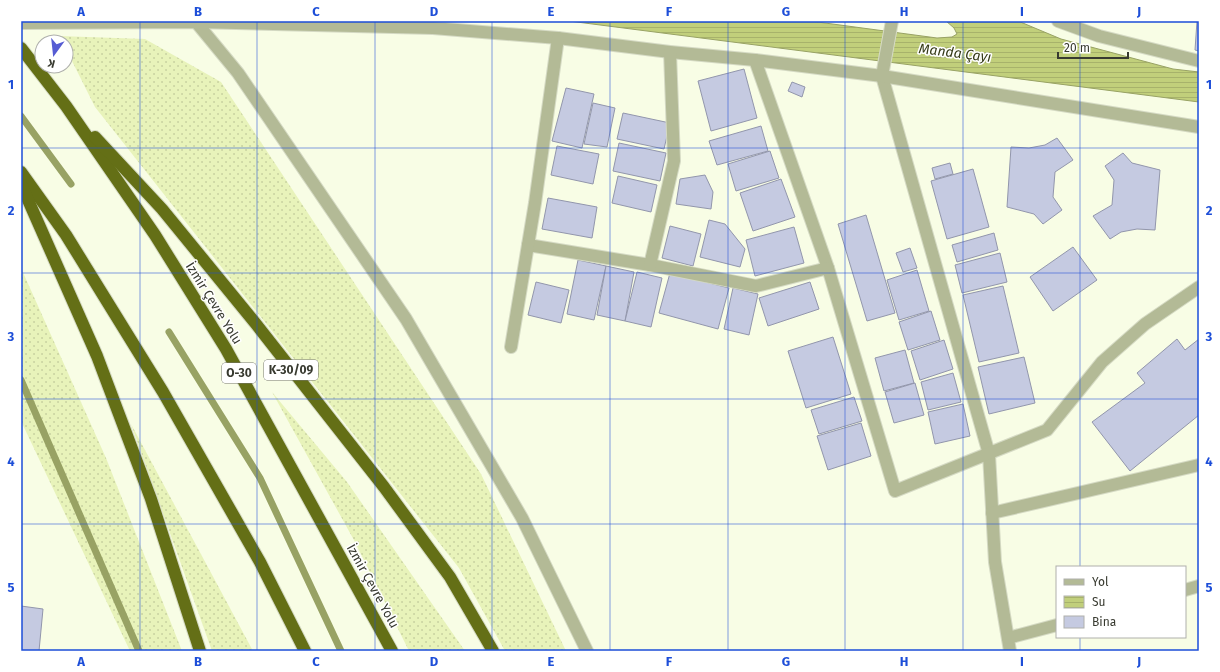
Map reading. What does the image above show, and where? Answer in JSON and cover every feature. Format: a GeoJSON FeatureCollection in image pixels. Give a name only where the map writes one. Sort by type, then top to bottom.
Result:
{"type":"FeatureCollection","features":[{"type":"Feature","properties":{"kind":"highway","name":"İzmir Çevre Yolu"},"geometry":{"type":"LineString","coordinates":[[21,48],[66,106],[155,235],[226,349],[392,651]]}},
{"type":"Feature","properties":{"kind":"highway","name":"K-30/09"},"geometry":{"type":"LineString","coordinates":[[66,106],[162,209],[256,324],[374,475],[450,577],[493,651]]}},
{"type":"Feature","properties":{"kind":"highway"},"geometry":{"type":"LineString","coordinates":[[21,172],[66,235],[163,392],[260,562],[305,651]]}},
{"type":"Feature","properties":{"kind":"highway"},"geometry":{"type":"LineString","coordinates":[[21,184],[97,356],[151,499],[200,651]]}},
{"type":"Feature","properties":{"kind":"street"},"geometry":{"type":"LineString","coordinates":[[892,21],[883,71],[989,454],[995,562],[1010,651]]}},
{"type":"Feature","properties":{"kind":"street"},"geometry":{"type":"LineString","coordinates":[[1058,21],[1099,36],[1199,61]]}},
{"type":"Feature","properties":{"kind":"street"},"geometry":{"type":"LineString","coordinates":[[21,23],[196,22],[434,24],[670,52],[883,71],[1199,127]]}},
{"type":"Feature","properties":{"kind":"street"},"geometry":{"type":"LineString","coordinates":[[196,22],[238,72],[406,319],[522,518],[587,651]]}},
{"type":"Feature","properties":{"kind":"street"},"geometry":{"type":"LineString","coordinates":[[511,347],[550,101],[558,38]]}},
{"type":"Feature","properties":{"kind":"street"},"geometry":{"type":"LineString","coordinates":[[650,265],[674,161],[670,52]]}},
{"type":"Feature","properties":{"kind":"street"},"geometry":{"type":"LineString","coordinates":[[755,60],[828,268],[895,491],[1047,430],[1102,362],[1145,324],[1199,287]]}},
{"type":"Feature","properties":{"kind":"street"},"geometry":{"type":"LineString","coordinates":[[528,245],[650,265],[756,286],[828,268]]}},
{"type":"Feature","properties":{"kind":"street"},"geometry":{"type":"LineString","coordinates":[[992,513],[1199,465]]}},
{"type":"Feature","properties":{"kind":"street"},"geometry":{"type":"LineString","coordinates":[[1186,590],[1199,586]]}},
{"type":"Feature","properties":{"kind":"street"},"geometry":{"type":"LineString","coordinates":[[1008,638],[1056,624]]}},
{"type":"Feature","properties":{"kind":"shaded area"},"geometry":{"type":"Polygon","coordinates":[[[74,37],[145,39],[221,82],[481,474],[566,651],[505,651],[459,568],[95,107],[74,65],[74,37]]]}},
{"type":"Feature","properties":{"kind":"shaded area"},"geometry":{"type":"Polygon","coordinates":[[[21,268],[106,458],[182,651],[130,651],[21,421],[21,268]]]}},
{"type":"Feature","properties":{"kind":"shaded area"},"geometry":{"type":"Polygon","coordinates":[[[272,392],[347,482],[465,651],[409,651],[355,542],[272,392]]]}},
{"type":"Feature","properties":{"kind":"shaded area"},"geometry":{"type":"Polygon","coordinates":[[[131,424],[253,651],[212,651],[131,424]]]}},
{"type":"Feature","properties":{"kind":"water","name":"Manda Çayı"},"geometry":{"type":"Polygon","coordinates":[[[569,21],[810,21],[937,38],[952,37],[957,34],[954,28],[946,21],[1018,21],[1061,39],[1173,69],[1199,72],[1199,102],[569,21]]]}},
{"type":"Feature","properties":{"kind":"building"},"geometry":{"type":"Polygon","coordinates":[[[1197,21],[1199,21],[1199,51],[1195,50],[1197,21]]]}},
{"type":"Feature","properties":{"kind":"building"},"geometry":{"type":"Polygon","coordinates":[[[744,69],[757,118],[711,131],[698,81],[744,69]]]}},
{"type":"Feature","properties":{"kind":"building"},"geometry":{"type":"Polygon","coordinates":[[[792,82],[805,87],[802,97],[788,91],[792,82]]]}},
{"type":"Feature","properties":{"kind":"building"},"geometry":{"type":"Polygon","coordinates":[[[566,88],[594,94],[582,148],[552,141],[566,88]]]}},
{"type":"Feature","properties":{"kind":"building"},"geometry":{"type":"Polygon","coordinates":[[[593,103],[615,108],[607,147],[584,144],[593,103]]]}},
{"type":"Feature","properties":{"kind":"building"},"geometry":{"type":"Polygon","coordinates":[[[623,113],[670,123],[664,149],[617,139],[623,113]]]}},
{"type":"Feature","properties":{"kind":"building"},"geometry":{"type":"Polygon","coordinates":[[[761,126],[768,151],[717,165],[709,141],[761,126]]]}},
{"type":"Feature","properties":{"kind":"building"},"geometry":{"type":"Polygon","coordinates":[[[1057,138],[1073,160],[1055,172],[1053,197],[1062,210],[1043,224],[1034,214],[1007,207],[1011,147],[1029,148],[1045,145],[1057,138]]]}},
{"type":"Feature","properties":{"kind":"building"},"geometry":{"type":"Polygon","coordinates":[[[619,143],[666,153],[660,181],[613,171],[619,143]]]}},
{"type":"Feature","properties":{"kind":"building"},"geometry":{"type":"Polygon","coordinates":[[[557,146],[599,154],[593,184],[551,175],[557,146]]]}},
{"type":"Feature","properties":{"kind":"building"},"geometry":{"type":"Polygon","coordinates":[[[770,151],[779,178],[736,191],[728,164],[770,151]]]}},
{"type":"Feature","properties":{"kind":"building"},"geometry":{"type":"Polygon","coordinates":[[[1123,153],[1132,163],[1160,170],[1155,230],[1137,229],[1121,232],[1110,239],[1093,216],[1112,205],[1114,180],[1105,166],[1123,153]]]}},
{"type":"Feature","properties":{"kind":"building"},"geometry":{"type":"Polygon","coordinates":[[[950,163],[953,174],[935,179],[932,168],[950,163]]]}},
{"type":"Feature","properties":{"kind":"building"},"geometry":{"type":"Polygon","coordinates":[[[973,169],[989,227],[947,239],[931,181],[973,169]]]}},
{"type":"Feature","properties":{"kind":"building"},"geometry":{"type":"Polygon","coordinates":[[[705,175],[713,192],[711,209],[676,204],[680,179],[705,175]]]}},
{"type":"Feature","properties":{"kind":"building"},"geometry":{"type":"Polygon","coordinates":[[[618,176],[657,185],[651,212],[612,203],[618,176]]]}},
{"type":"Feature","properties":{"kind":"building"},"geometry":{"type":"Polygon","coordinates":[[[781,179],[795,217],[753,231],[740,193],[781,179]]]}},
{"type":"Feature","properties":{"kind":"building"},"geometry":{"type":"Polygon","coordinates":[[[548,198],[597,207],[592,238],[542,229],[548,198]]]}},
{"type":"Feature","properties":{"kind":"building"},"geometry":{"type":"Polygon","coordinates":[[[866,215],[895,313],[867,321],[838,224],[866,215]]]}},
{"type":"Feature","properties":{"kind":"building"},"geometry":{"type":"Polygon","coordinates":[[[709,220],[725,224],[745,249],[740,267],[700,257],[709,220]]]}},
{"type":"Feature","properties":{"kind":"building"},"geometry":{"type":"Polygon","coordinates":[[[670,226],[701,234],[693,266],[662,258],[670,226]]]}},
{"type":"Feature","properties":{"kind":"building"},"geometry":{"type":"Polygon","coordinates":[[[794,227],[804,263],[755,276],[746,240],[794,227]]]}},
{"type":"Feature","properties":{"kind":"building"},"geometry":{"type":"Polygon","coordinates":[[[994,233],[998,250],[957,262],[952,245],[994,233]]]}},
{"type":"Feature","properties":{"kind":"building"},"geometry":{"type":"Polygon","coordinates":[[[1073,247],[1097,280],[1053,311],[1030,277],[1073,247]]]}},
{"type":"Feature","properties":{"kind":"building"},"geometry":{"type":"Polygon","coordinates":[[[910,248],[917,268],[903,272],[896,253],[910,248]]]}},
{"type":"Feature","properties":{"kind":"building"},"geometry":{"type":"Polygon","coordinates":[[[1000,253],[1007,282],[962,293],[955,265],[1000,253]]]}},
{"type":"Feature","properties":{"kind":"building"},"geometry":{"type":"Polygon","coordinates":[[[578,260],[606,266],[594,320],[567,314],[578,260]]]}},
{"type":"Feature","properties":{"kind":"building"},"geometry":{"type":"Polygon","coordinates":[[[606,266],[634,272],[625,321],[597,315],[606,266]]]}},
{"type":"Feature","properties":{"kind":"building"},"geometry":{"type":"Polygon","coordinates":[[[917,270],[929,311],[899,320],[887,280],[917,270]]]}},
{"type":"Feature","properties":{"kind":"building"},"geometry":{"type":"Polygon","coordinates":[[[637,272],[662,278],[651,327],[625,321],[637,272]]]}},
{"type":"Feature","properties":{"kind":"building"},"geometry":{"type":"Polygon","coordinates":[[[670,273],[729,288],[718,329],[659,313],[670,273]]]}},
{"type":"Feature","properties":{"kind":"building"},"geometry":{"type":"Polygon","coordinates":[[[536,282],[569,290],[561,323],[528,315],[536,282]]]}},
{"type":"Feature","properties":{"kind":"building"},"geometry":{"type":"Polygon","coordinates":[[[810,282],[819,309],[768,326],[759,298],[810,282]]]}},
{"type":"Feature","properties":{"kind":"building"},"geometry":{"type":"Polygon","coordinates":[[[1003,286],[1019,353],[979,362],[963,295],[1003,286]]]}},
{"type":"Feature","properties":{"kind":"building"},"geometry":{"type":"Polygon","coordinates":[[[733,288],[758,294],[749,335],[724,329],[733,288]]]}},
{"type":"Feature","properties":{"kind":"building"},"geometry":{"type":"Polygon","coordinates":[[[931,311],[940,340],[908,350],[899,322],[931,311]]]}},
{"type":"Feature","properties":{"kind":"building"},"geometry":{"type":"Polygon","coordinates":[[[833,337],[851,394],[806,408],[788,351],[833,337]]]}},
{"type":"Feature","properties":{"kind":"building"},"geometry":{"type":"Polygon","coordinates":[[[1177,339],[1185,350],[1199,339],[1199,415],[1130,471],[1092,422],[1145,383],[1137,373],[1177,339]]]}},
{"type":"Feature","properties":{"kind":"building"},"geometry":{"type":"Polygon","coordinates":[[[944,340],[953,369],[920,380],[911,351],[944,340]]]}},
{"type":"Feature","properties":{"kind":"building"},"geometry":{"type":"Polygon","coordinates":[[[905,350],[914,383],[884,391],[875,358],[905,350]]]}},
{"type":"Feature","properties":{"kind":"building"},"geometry":{"type":"Polygon","coordinates":[[[1024,357],[1035,403],[989,414],[978,367],[1024,357]]]}},
{"type":"Feature","properties":{"kind":"building"},"geometry":{"type":"Polygon","coordinates":[[[953,373],[961,402],[928,410],[921,382],[953,373]]]}},
{"type":"Feature","properties":{"kind":"building"},"geometry":{"type":"Polygon","coordinates":[[[915,383],[924,415],[894,423],[885,392],[915,383]]]}},
{"type":"Feature","properties":{"kind":"building"},"geometry":{"type":"Polygon","coordinates":[[[854,397],[862,421],[819,434],[811,410],[854,397]]]}},
{"type":"Feature","properties":{"kind":"building"},"geometry":{"type":"Polygon","coordinates":[[[963,404],[970,436],[935,444],[928,412],[963,404]]]}},
{"type":"Feature","properties":{"kind":"building"},"geometry":{"type":"Polygon","coordinates":[[[861,423],[871,456],[828,470],[817,436],[861,423]]]}},
{"type":"Feature","properties":{"kind":"building"},"geometry":{"type":"Polygon","coordinates":[[[21,606],[43,609],[39,651],[21,651],[21,606]]]}},
{"type":"Feature","properties":{"kind":"waterway"},"geometry":{"type":"LineString","coordinates":[[21,116],[71,184]]}},
{"type":"Feature","properties":{"kind":"waterway"},"geometry":{"type":"LineString","coordinates":[[169,332],[260,478],[341,651]]}},
{"type":"Feature","properties":{"kind":"waterway"},"geometry":{"type":"LineString","coordinates":[[21,380],[139,651]]}}]}
